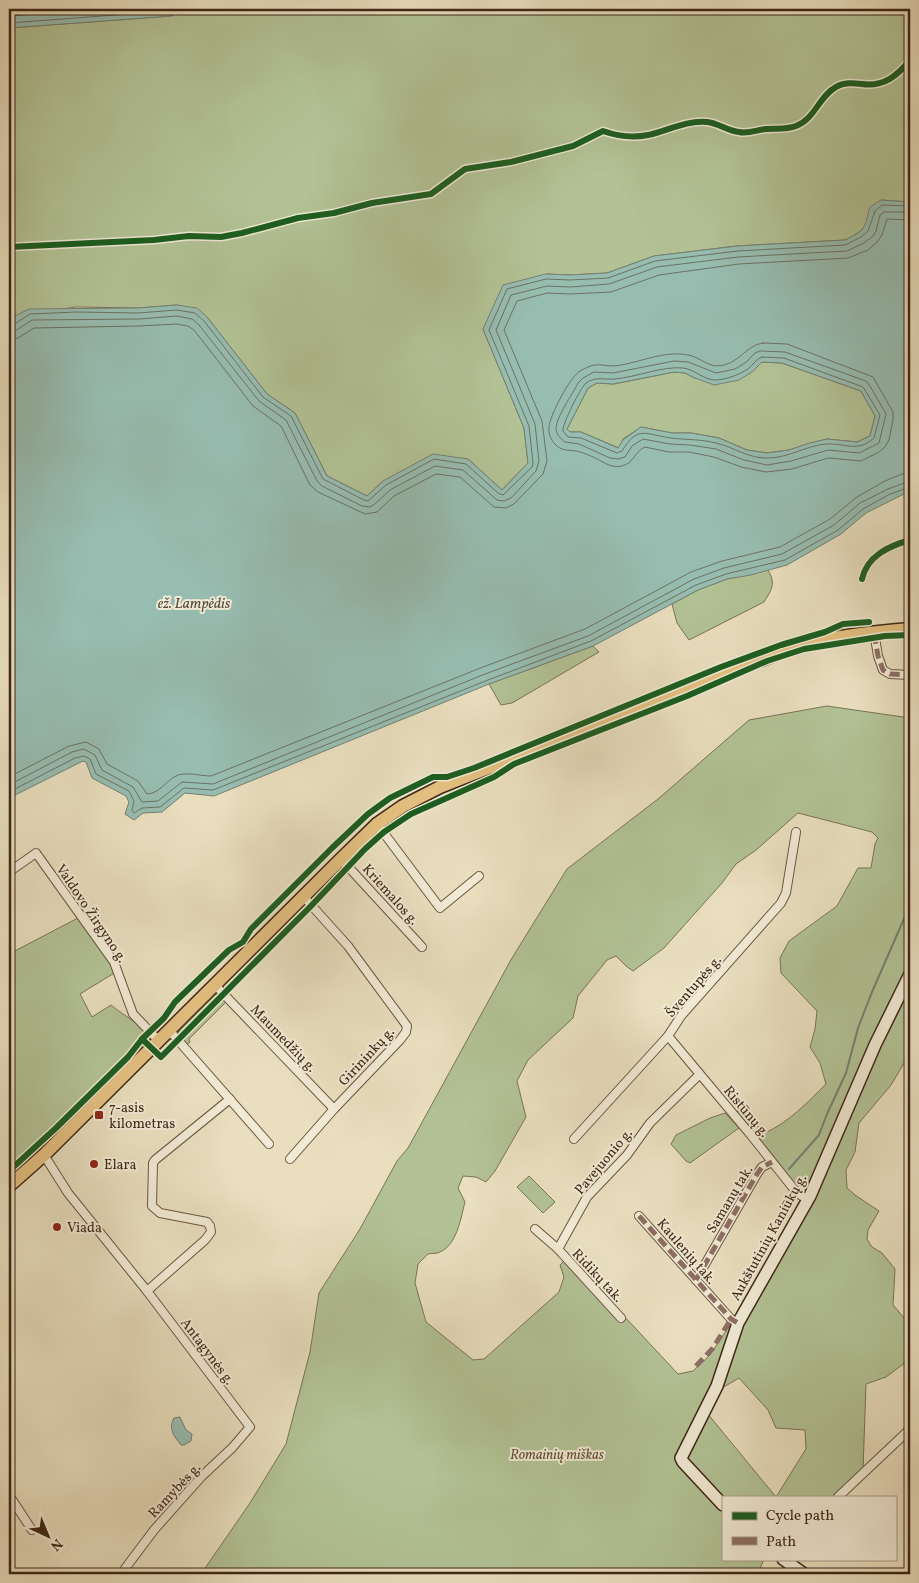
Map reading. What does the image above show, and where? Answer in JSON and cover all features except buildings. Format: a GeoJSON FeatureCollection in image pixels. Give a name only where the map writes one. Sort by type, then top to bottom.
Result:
{"type":"FeatureCollection","features":[{"type":"Feature","properties":{"kind":"main road"},"geometry":{"type":"LineString","coordinates":[[9,1186],[44,1155],[302,896],[378,824],[403,806],[440,787],[758,660],[817,640],[910,629]]}},
{"type":"Feature","properties":{"kind":"street"},"geometry":{"type":"LineString","coordinates":[[874,632],[878,656],[883,670],[890,674],[910,675]]}},
{"type":"Feature","properties":{"kind":"street"},"geometry":{"type":"LineString","coordinates":[[378,824],[440,908],[479,876]]}},
{"type":"Feature","properties":{"kind":"street","name":"Šventupės g."},"geometry":{"type":"LineString","coordinates":[[574,1139],[668,1036],[681,1016],[781,903],[786,893],[796,832]]}},
{"type":"Feature","properties":{"kind":"street","name":"Valdovo Žirgyno g."},"geometry":{"type":"LineString","coordinates":[[9,872],[36,853],[114,962],[133,1014],[159,1041]]}},
{"type":"Feature","properties":{"kind":"street","name":"Kriemalos g."},"geometry":{"type":"LineString","coordinates":[[341,859],[422,947]]}},
{"type":"Feature","properties":{"kind":"street","name":"Girininkų g."},"geometry":{"type":"LineString","coordinates":[[290,1159],[334,1108],[400,1040],[406,1032],[407,1026],[348,946],[302,896]]}},
{"type":"Feature","properties":{"kind":"street","name":"Aukštutinių Kaniūkų g."},"geometry":{"type":"LineString","coordinates":[[722,1504],[681,1458],[717,1386],[738,1323],[808,1200],[862,1072],[910,974]]}},
{"type":"Feature","properties":{"kind":"street","name":"Maumedžių g."},"geometry":{"type":"LineString","coordinates":[[215,985],[334,1108]]}},
{"type":"Feature","properties":{"kind":"street"},"geometry":{"type":"LineString","coordinates":[[169,1030],[269,1144]]}},
{"type":"Feature","properties":{"kind":"street","name":"Ristūnų g."},"geometry":{"type":"LineString","coordinates":[[668,1036],[797,1193],[808,1200]]}},
{"type":"Feature","properties":{"kind":"street","name":"Pavejuonio g."},"geometry":{"type":"LineString","coordinates":[[558,1249],[587,1197],[627,1155],[650,1123],[699,1075]]}},
{"type":"Feature","properties":{"kind":"street"},"geometry":{"type":"LineString","coordinates":[[147,1291],[209,1236],[211,1232],[207,1222],[160,1213],[152,1206],[153,1163],[230,1099]]}},
{"type":"Feature","properties":{"kind":"street","name":"Antagynės g."},"geometry":{"type":"LineString","coordinates":[[44,1155],[68,1192],[147,1291],[250,1427]]}},
{"type":"Feature","properties":{"kind":"street","name":"Samanų tak."},"geometry":{"type":"LineString","coordinates":[[696,1280],[757,1174],[762,1167],[772,1162]]}},
{"type":"Feature","properties":{"kind":"street","name":"Kaulenių tak."},"geometry":{"type":"LineString","coordinates":[[639,1216],[730,1319],[738,1323]]}},
{"type":"Feature","properties":{"kind":"street"},"geometry":{"type":"LineString","coordinates":[[535,1229],[558,1249]]}},
{"type":"Feature","properties":{"kind":"street","name":"Ridikų tak."},"geometry":{"type":"LineString","coordinates":[[558,1249],[621,1318]]}},
{"type":"Feature","properties":{"kind":"street","name":"Ramybės g."},"geometry":{"type":"LineString","coordinates":[[121,1574],[154,1530],[202,1476],[232,1448],[250,1427]]}},
{"type":"Feature","properties":{"kind":"street"},"geometry":{"type":"LineString","coordinates":[[839,1496],[910,1429]]}},
{"type":"Feature","properties":{"kind":"street"},"geometry":{"type":"LineString","coordinates":[[9,1495],[32,1530]]}},
{"type":"Feature","properties":{"kind":"street"},"geometry":{"type":"LineString","coordinates":[[783,1560],[804,1574]]}},
{"type":"Feature","properties":{"kind":"green space"},"geometry":{"type":"Polygon","coordinates":[[[182,9],[910,9],[910,202],[881,200],[867,224],[859,232],[845,240],[737,246],[654,256],[607,273],[546,274],[483,329],[524,428],[528,463],[502,490],[468,459],[383,481],[367,496],[327,476],[295,413],[267,394],[207,317],[177,305],[138,308],[76,307],[15,316],[9,322],[9,28],[171,16],[182,9]]]}},
{"type":"Feature","properties":{"kind":"green space"},"geometry":{"type":"Polygon","coordinates":[[[762,362],[782,363],[861,391],[875,416],[870,436],[857,442],[827,439],[789,450],[767,453],[747,450],[719,438],[691,433],[672,433],[641,427],[623,439],[619,448],[581,432],[570,432],[567,429],[588,388],[597,383],[614,384],[674,372],[685,373],[695,378],[752,372],[762,362]]]}},
{"type":"Feature","properties":{"kind":"green space"},"geometry":{"type":"Polygon","coordinates":[[[768,570],[772,579],[772,586],[764,602],[689,640],[677,623],[672,604],[698,590],[727,579],[768,570]]]}},
{"type":"Feature","properties":{"kind":"green space"},"geometry":{"type":"Polygon","coordinates":[[[593,646],[599,652],[512,703],[501,705],[489,684],[593,646]]]}},
{"type":"Feature","properties":{"kind":"green space","name":"Romainių miškas"},"geometry":{"type":"Polygon","coordinates":[[[827,706],[910,718],[910,965],[861,1067],[807,1197],[788,1177],[737,1111],[743,1111],[765,1133],[805,1105],[826,1084],[820,1063],[810,1047],[817,1011],[781,973],[780,958],[789,941],[837,906],[858,868],[871,868],[875,844],[878,838],[872,832],[798,813],[756,850],[736,864],[722,883],[664,948],[633,971],[616,956],[607,960],[578,996],[573,1018],[528,1060],[517,1081],[526,1117],[495,1171],[486,1182],[476,1177],[463,1176],[458,1188],[465,1202],[460,1223],[454,1237],[446,1248],[439,1253],[428,1254],[418,1264],[415,1283],[426,1322],[473,1360],[484,1359],[559,1292],[564,1277],[560,1265],[566,1259],[623,1315],[678,1374],[693,1371],[710,1355],[730,1325],[733,1328],[713,1386],[680,1451],[722,1509],[722,1560],[764,1560],[758,1574],[201,1574],[250,1503],[286,1444],[310,1352],[319,1293],[360,1229],[397,1161],[408,1148],[512,958],[567,869],[658,799],[749,720],[827,706]]]}},
{"type":"Feature","properties":{"kind":"green space"},"geometry":{"type":"Polygon","coordinates":[[[78,918],[116,972],[80,994],[92,1017],[111,1005],[139,1025],[152,1040],[52,1139],[9,1173],[9,954],[78,918]]]}},
{"type":"Feature","properties":{"kind":"green space"},"geometry":{"type":"Polygon","coordinates":[[[910,987],[910,1053],[891,1085],[859,1123],[855,1152],[846,1170],[847,1188],[879,1211],[868,1230],[867,1239],[872,1247],[882,1253],[895,1269],[893,1305],[910,1325],[910,1359],[886,1377],[866,1384],[863,1470],[835,1496],[777,1496],[806,1449],[805,1430],[776,1428],[768,1410],[739,1378],[717,1391],[738,1335],[822,1180],[870,1067],[910,987]]]}},
{"type":"Feature","properties":{"kind":"green space"},"geometry":{"type":"Polygon","coordinates":[[[215,994],[219,994],[227,1001],[189,1039],[190,1042],[186,1045],[178,1035],[180,1028],[215,994]]]}},
{"type":"Feature","properties":{"kind":"green space"},"geometry":{"type":"Polygon","coordinates":[[[725,1113],[739,1128],[690,1163],[671,1144],[676,1135],[710,1118],[725,1113]]]}},
{"type":"Feature","properties":{"kind":"green space"},"geometry":{"type":"Polygon","coordinates":[[[529,1176],[555,1202],[543,1213],[517,1187],[529,1176]]]}},
{"type":"Feature","properties":{"kind":"green space"},"geometry":{"type":"Polygon","coordinates":[[[707,1413],[775,1496],[722,1496],[685,1457],[707,1413]]]}},
{"type":"Feature","properties":{"kind":"water"},"geometry":{"type":"Polygon","coordinates":[[[9,9],[182,9],[171,16],[9,28],[9,9]]]}},
{"type":"Feature","properties":{"kind":"water","name":"ež. Lampėdis"},"geometry":{"type":"Polygon","coordinates":[[[881,200],[910,202],[910,491],[866,513],[841,534],[787,565],[751,575],[727,579],[698,590],[593,646],[489,684],[214,796],[185,793],[162,812],[143,813],[134,820],[125,814],[129,802],[126,796],[92,778],[86,762],[83,761],[9,798],[9,322],[15,316],[29,309],[138,308],[177,305],[197,308],[207,317],[267,394],[295,413],[327,476],[367,496],[383,481],[433,454],[468,459],[502,490],[528,463],[524,428],[483,329],[503,285],[546,274],[607,273],[654,256],[737,246],[845,240],[861,231],[867,220],[870,207],[881,200]],[[762,362],[752,372],[739,380],[714,385],[685,373],[674,372],[613,384],[597,383],[588,388],[567,429],[570,432],[581,432],[618,448],[623,440],[641,427],[672,433],[691,433],[719,438],[747,450],[767,453],[789,450],[827,439],[857,442],[870,436],[875,416],[861,391],[782,363],[762,362]]]}},
{"type":"Feature","properties":{"kind":"water"},"geometry":{"type":"Polygon","coordinates":[[[180,1417],[186,1430],[192,1434],[191,1441],[184,1445],[178,1442],[172,1429],[174,1418],[180,1417]]]}},
{"type":"Feature","properties":{"kind":"waterway"},"geometry":{"type":"LineString","coordinates":[[789,1169],[819,1135],[846,1073],[858,1028],[872,992],[910,905]]}},
{"type":"Feature","properties":{"kind":"marked path"},"geometry":{"type":"LineString","coordinates":[[874,634],[883,670],[890,674],[910,675]]}},
{"type":"Feature","properties":{"kind":"marked path"},"geometry":{"type":"LineString","coordinates":[[696,1280],[757,1174],[762,1167],[772,1162]]}},
{"type":"Feature","properties":{"kind":"marked path"},"geometry":{"type":"LineString","coordinates":[[639,1216],[731,1319],[738,1323]]}},
{"type":"Feature","properties":{"kind":"marked path"},"geometry":{"type":"LineString","coordinates":[[696,1366],[713,1348],[731,1319]]}},
{"type":"Feature","properties":{"kind":"cycle path"},"geometry":{"type":"LineString","coordinates":[[9,247],[154,240],[189,236],[221,237],[242,233],[298,218],[334,213],[372,203],[431,194],[465,169],[511,162],[573,146],[603,131],[625,136],[642,136],[684,124],[699,122],[707,122],[742,132],[792,127],[808,118],[825,96],[839,85],[852,83],[877,84],[883,82],[900,71],[910,60]]}},
{"type":"Feature","properties":{"kind":"cycle path"},"geometry":{"type":"LineString","coordinates":[[862,579],[869,564],[880,553],[894,545],[910,540]]}},
{"type":"Feature","properties":{"kind":"cycle path"},"geometry":{"type":"LineString","coordinates":[[9,1171],[128,1057],[142,1039],[164,1018],[175,1002],[229,950],[243,942],[251,929],[332,848],[368,814],[390,798],[433,777],[447,777],[474,768],[721,667],[781,645],[825,632],[843,624],[869,622]]}},
{"type":"Feature","properties":{"kind":"cycle path"},"geometry":{"type":"LineString","coordinates":[[142,1039],[161,1057],[365,849],[384,832],[411,814],[494,777],[514,764],[687,696],[767,661],[804,649],[885,636],[910,635]]}},
{"type":"Feature","properties":{"kind":"place","name":"7-asis kilometras"},"geometry":{"type":"Point","coordinates":[99,1115]}},
{"type":"Feature","properties":{"kind":"place","name":"Elara"},"geometry":{"type":"Point","coordinates":[94,1164]}},
{"type":"Feature","properties":{"kind":"place","name":"Viada"},"geometry":{"type":"Point","coordinates":[57,1227]}}]}
